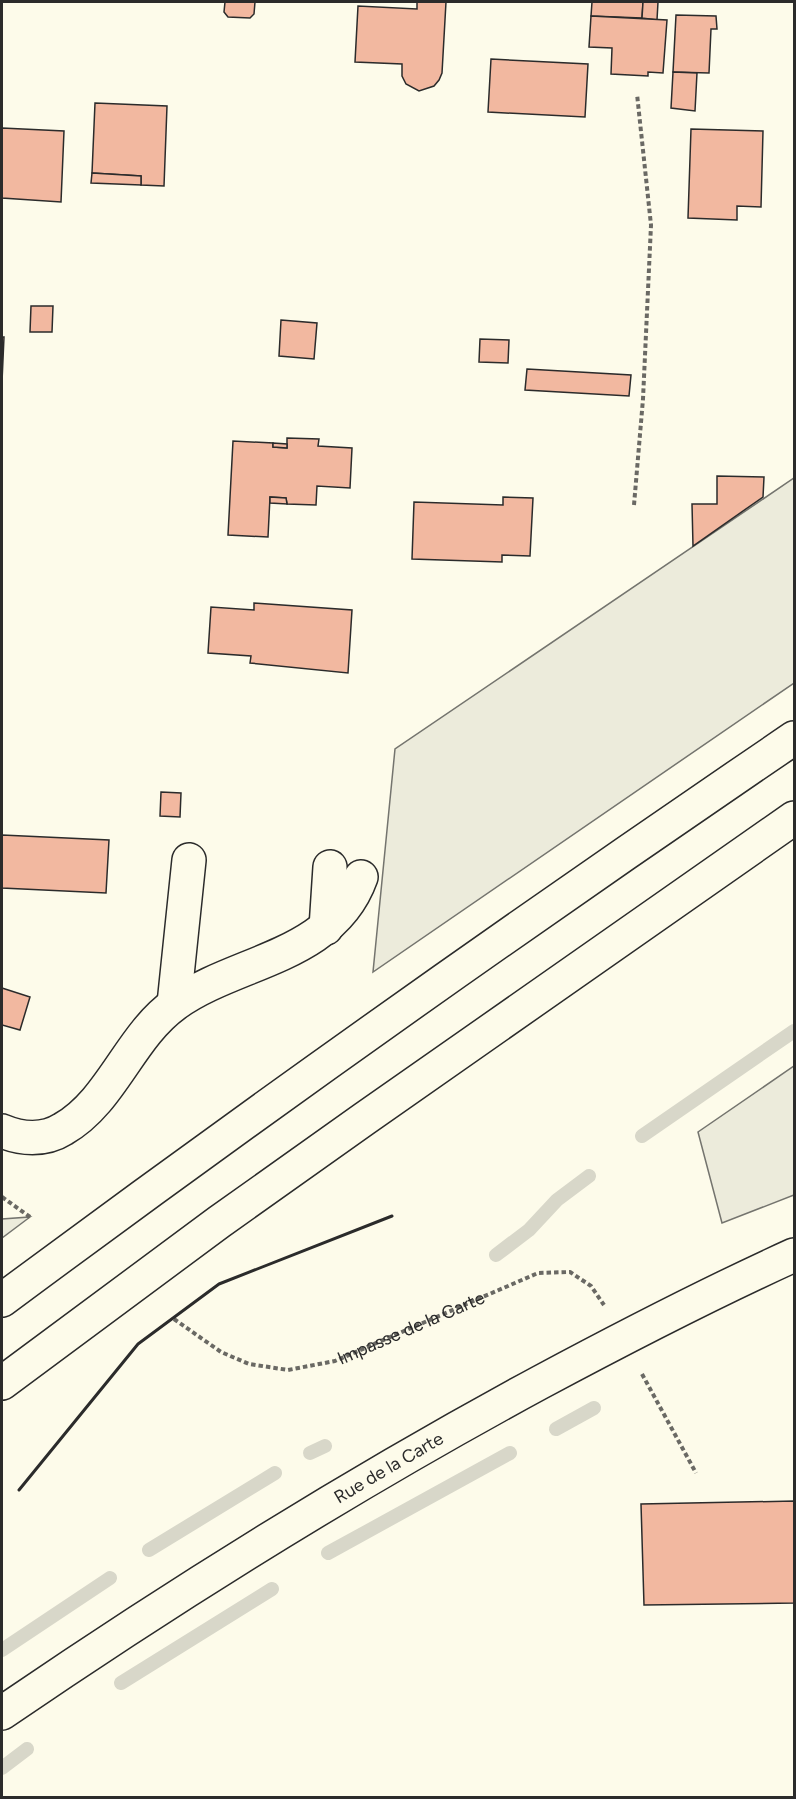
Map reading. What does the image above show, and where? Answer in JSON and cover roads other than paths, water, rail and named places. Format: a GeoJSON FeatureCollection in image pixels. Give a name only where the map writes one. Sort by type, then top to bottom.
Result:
{"type":"FeatureCollection","features":[{"type":"Feature","properties":{"kind":"main road"},"geometry":{"type":"LineString","coordinates":[[2,1300],[179,1168],[325,1064],[587,880],[795,738]]}},
{"type":"Feature","properties":{"kind":"main road"},"geometry":{"type":"LineString","coordinates":[[2,1383],[219,1222],[795,818]]}},
{"type":"Feature","properties":{"kind":"main road"},"geometry":{"type":"LineString","coordinates":[[174,1004],[189,860]]}},
{"type":"Feature","properties":{"kind":"main road"},"geometry":{"type":"LineString","coordinates":[[326,928],[330,867]]}},
{"type":"Feature","properties":{"kind":"main road"},"geometry":{"type":"LineString","coordinates":[[2,1131],[25,1138],[41,1137],[60,1131],[81,1117],[151,1027],[174,1004],[210,985],[291,949],[326,928],[344,910],[355,894],[361,877]]}},
{"type":"Feature","properties":{"kind":"main road","name":"Rue de la Carte"},"geometry":{"type":"LineString","coordinates":[[2,1713],[107,1641],[332,1499],[474,1418],[623,1338],[795,1255]]}},
{"type":"Feature","properties":{"kind":"waterway"},"geometry":{"type":"LineString","coordinates":[[642,1136],[794,1031]]}},
{"type":"Feature","properties":{"kind":"waterway"},"geometry":{"type":"LineString","coordinates":[[496,1255],[529,1230],[557,1200],[589,1176]]}},
{"type":"Feature","properties":{"kind":"waterway"},"geometry":{"type":"LineString","coordinates":[[556,1429],[594,1408]]}},
{"type":"Feature","properties":{"kind":"waterway"},"geometry":{"type":"LineString","coordinates":[[310,1453],[325,1446]]}},
{"type":"Feature","properties":{"kind":"waterway"},"geometry":{"type":"LineString","coordinates":[[328,1553],[510,1453]]}},
{"type":"Feature","properties":{"kind":"waterway"},"geometry":{"type":"LineString","coordinates":[[149,1550],[275,1473]]}},
{"type":"Feature","properties":{"kind":"waterway"},"geometry":{"type":"LineString","coordinates":[[2,1650],[110,1578]]}},
{"type":"Feature","properties":{"kind":"waterway"},"geometry":{"type":"LineString","coordinates":[[121,1683],[272,1589]]}},
{"type":"Feature","properties":{"kind":"waterway"},"geometry":{"type":"LineString","coordinates":[[2,1768],[27,1749]]}}]}
